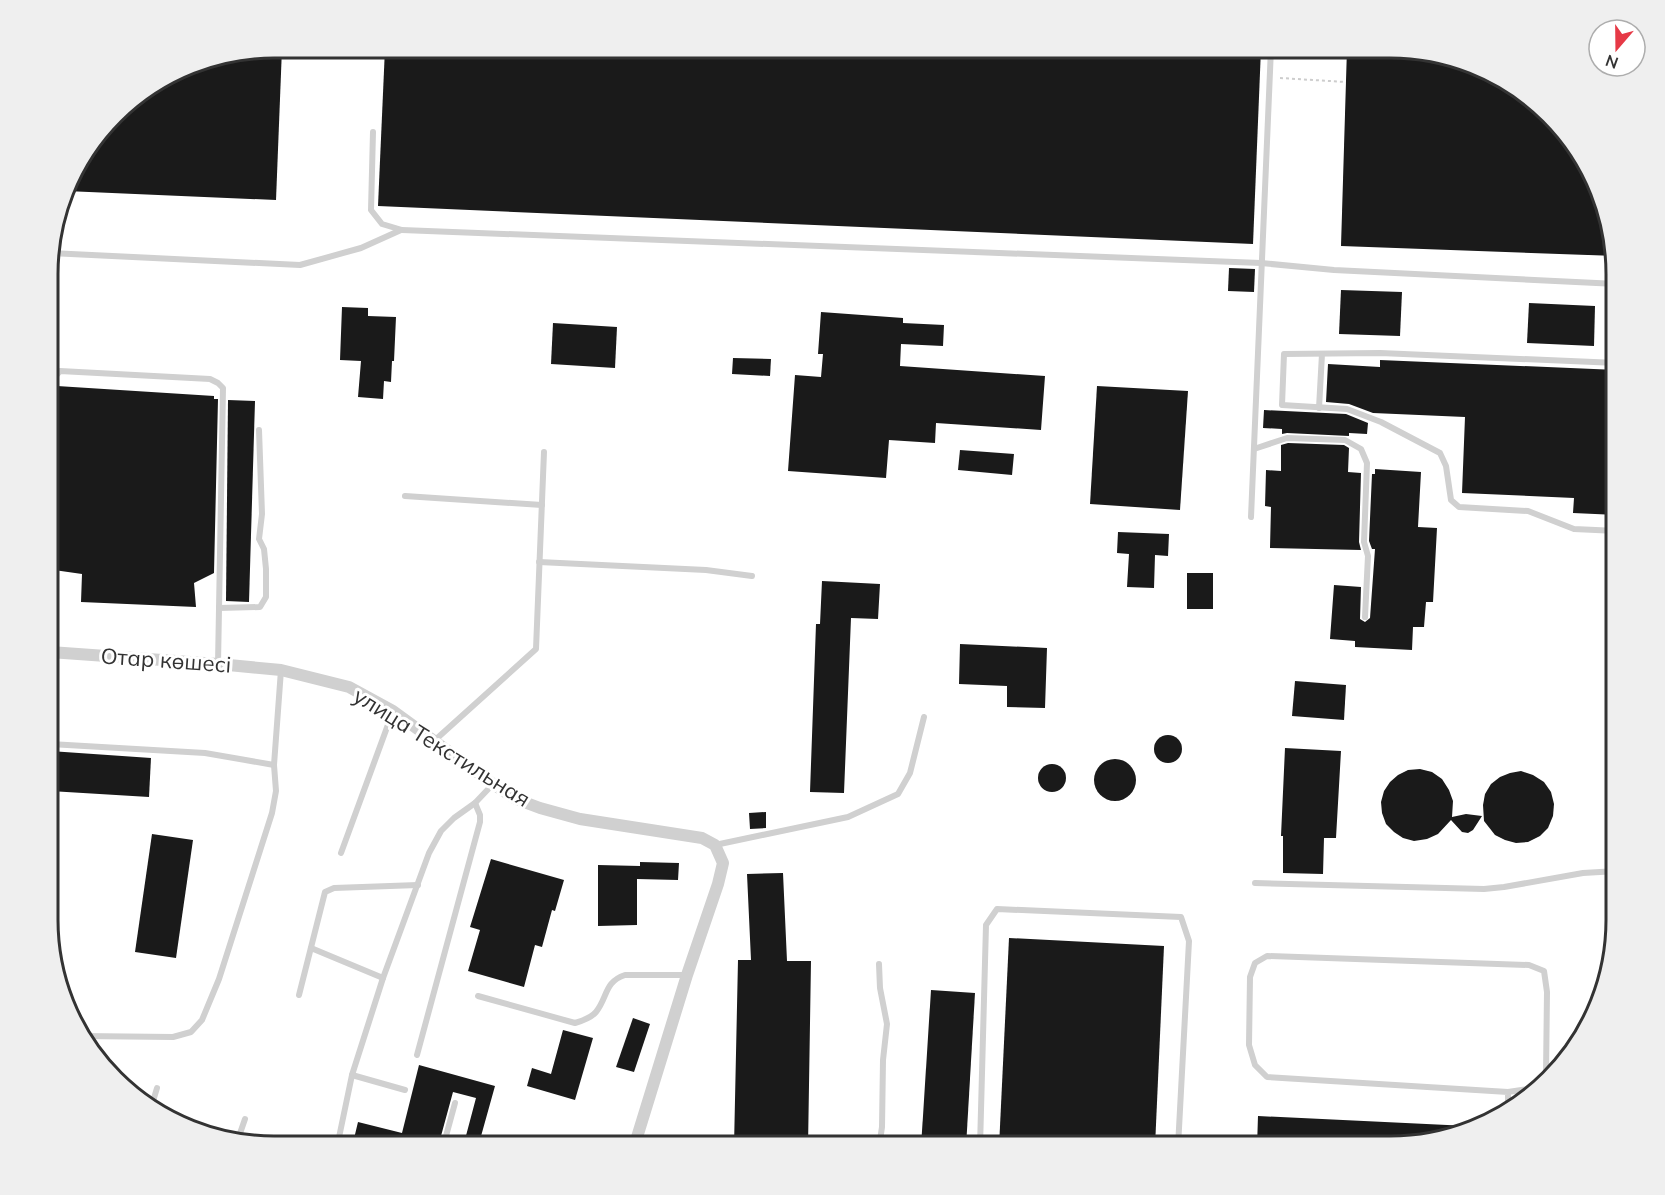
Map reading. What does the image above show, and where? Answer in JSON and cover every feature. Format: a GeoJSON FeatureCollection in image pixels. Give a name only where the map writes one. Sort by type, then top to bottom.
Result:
{"type":"FeatureCollection","features":[{"type":"Feature","properties":{"kind":"street","name":"Отар көшесі"},"geometry":{"type":"LineString","coordinates":[[58,653],[281,670]]}},
{"type":"Feature","properties":{"kind":"street","name":"улица Текстильная"},"geometry":{"type":"LineString","coordinates":[[281,670],[349,687],[393,711],[493,784],[516,798],[540,808],[580,819],[702,838],[715,845]]}},
{"type":"Feature","properties":{"kind":"street"},"geometry":{"type":"LineString","coordinates":[[637,1136],[687,975],[718,885],[723,863],[715,845]]}},
{"type":"Feature","properties":{"kind":"lane"},"geometry":{"type":"LineString","coordinates":[[1251,517],[1271,58]]}},
{"type":"Feature","properties":{"kind":"lane"},"geometry":{"type":"LineString","coordinates":[[373,132],[371,210],[382,224],[402,230],[1261,263],[1335,270],[1606,283]]}},
{"type":"Feature","properties":{"kind":"lane"},"geometry":{"type":"LineString","coordinates":[[59,253],[300,265],[361,248],[402,230]]}},
{"type":"Feature","properties":{"kind":"lane"},"geometry":{"type":"LineString","coordinates":[[1606,363],[1380,353],[1284,354],[1282,405],[1347,409],[1373,419],[1440,453],[1446,466],[1451,500],[1459,507],[1528,511],[1574,529],[1606,530]]}},
{"type":"Feature","properties":{"kind":"lane"},"geometry":{"type":"LineString","coordinates":[[1319,408],[1322,354]]}},
{"type":"Feature","properties":{"kind":"lane"},"geometry":{"type":"LineString","coordinates":[[58,373],[60,371],[210,379],[223,388],[218,664]]}},
{"type":"Feature","properties":{"kind":"lane"},"geometry":{"type":"LineString","coordinates":[[219,608],[260,608],[266,597],[264,549],[260,539],[262,514],[259,430]]}},
{"type":"Feature","properties":{"kind":"lane"},"geometry":{"type":"LineString","coordinates":[[1254,449],[1287,438],[1345,440],[1361,449],[1367,463],[1364,542],[1368,556],[1365,617]]}},
{"type":"Feature","properties":{"kind":"lane"},"geometry":{"type":"LineString","coordinates":[[433,741],[536,650],[544,452]]}},
{"type":"Feature","properties":{"kind":"lane"},"geometry":{"type":"LineString","coordinates":[[405,496],[542,505]]}},
{"type":"Feature","properties":{"kind":"lane"},"geometry":{"type":"LineString","coordinates":[[539,562],[706,570],[752,576]]}},
{"type":"Feature","properties":{"kind":"lane"},"geometry":{"type":"LineString","coordinates":[[92,1036],[173,1037],[191,1032],[202,1020],[222,968],[272,813],[276,791],[274,765],[281,670]]}},
{"type":"Feature","properties":{"kind":"lane"},"geometry":{"type":"LineString","coordinates":[[341,853],[393,711]]}},
{"type":"Feature","properties":{"kind":"lane"},"geometry":{"type":"LineString","coordinates":[[715,845],[848,817],[898,794],[910,773],[924,717]]}},
{"type":"Feature","properties":{"kind":"lane"},"geometry":{"type":"LineString","coordinates":[[58,744],[205,753],[274,765]]}},
{"type":"Feature","properties":{"kind":"lane"},"geometry":{"type":"LineString","coordinates":[[339,1136],[352,1075],[383,978],[429,853],[441,831],[453,818],[476,803],[493,784]]}},
{"type":"Feature","properties":{"kind":"lane"},"geometry":{"type":"LineString","coordinates":[[417,1055],[480,822],[476,803]]}},
{"type":"Feature","properties":{"kind":"lane"},"geometry":{"type":"LineString","coordinates":[[1255,883],[1484,889],[1583,873],[1606,872]]}},
{"type":"Feature","properties":{"kind":"lane"},"geometry":{"type":"LineString","coordinates":[[299,995],[325,892],[334,888],[418,885]]}},
{"type":"Feature","properties":{"kind":"lane"},"geometry":{"type":"LineString","coordinates":[[980,1136],[986,925],[997,909],[1181,917],[1190,941],[1179,1136]]}},
{"type":"Feature","properties":{"kind":"lane"},"geometry":{"type":"LineString","coordinates":[[311,948],[383,978]]}},
{"type":"Feature","properties":{"kind":"lane"},"geometry":{"type":"LineString","coordinates":[[1525,1089],[1509,1092],[1267,1077],[1255,1065],[1249,1045],[1250,977],[1255,963],[1266,956],[1529,964],[1544,971],[1547,992],[1546,1070]]}},
{"type":"Feature","properties":{"kind":"lane"},"geometry":{"type":"LineString","coordinates":[[879,964],[880,988],[887,1024],[882,1060],[881,1136]]}},
{"type":"Feature","properties":{"kind":"lane"},"geometry":{"type":"LineString","coordinates":[[478,996],[575,1023],[596,1012],[612,981],[619,977],[625,975],[687,975]]}},
{"type":"Feature","properties":{"kind":"lane"},"geometry":{"type":"LineString","coordinates":[[352,1075],[405,1090]]}},
{"type":"Feature","properties":{"kind":"lane"},"geometry":{"type":"LineString","coordinates":[[153,1099],[156,1088]]}},
{"type":"Feature","properties":{"kind":"lane"},"geometry":{"type":"LineString","coordinates":[[1508,1102],[1509,1092]]}},
{"type":"Feature","properties":{"kind":"lane"},"geometry":{"type":"LineString","coordinates":[[446,1136],[455,1103]]}},
{"type":"Feature","properties":{"kind":"lane"},"geometry":{"type":"LineString","coordinates":[[240,1134],[245,1119]]}},
{"type":"Feature","properties":{"kind":"path"},"geometry":{"type":"LineString","coordinates":[[1270,78],[1346,82]]}},
{"type":"Feature","properties":{"kind":"building"},"geometry":{"type":"Polygon","coordinates":[[[282,58],[276,200],[75,191],[87,166],[112,132],[132,112],[166,87],[218,66],[246,60],[282,58]]]}},
{"type":"Feature","properties":{"kind":"building"},"geometry":{"type":"Polygon","coordinates":[[[385,58],[1261,58],[1253,244],[378,206],[385,58]]]}},
{"type":"Feature","properties":{"kind":"building"},"geometry":{"type":"Polygon","coordinates":[[[1347,58],[1391,58],[1419,60],[1460,70],[1499,87],[1533,112],[1553,132],[1578,166],[1595,205],[1606,256],[1341,246],[1347,58]]]}},
{"type":"Feature","properties":{"kind":"building"},"geometry":{"type":"Polygon","coordinates":[[[1229,268],[1255,269],[1254,292],[1228,291],[1229,268]]]}},
{"type":"Feature","properties":{"kind":"building"},"geometry":{"type":"Polygon","coordinates":[[[1341,290],[1402,292],[1400,336],[1339,334],[1341,290]]]}},
{"type":"Feature","properties":{"kind":"building"},"geometry":{"type":"Polygon","coordinates":[[[1529,303],[1595,306],[1594,346],[1527,343],[1529,303]]]}},
{"type":"Feature","properties":{"kind":"building"},"geometry":{"type":"Polygon","coordinates":[[[342,307],[368,308],[368,316],[396,317],[391,382],[384,381],[383,399],[358,397],[361,361],[340,360],[342,307]]]}},
{"type":"Feature","properties":{"kind":"building"},"geometry":{"type":"Polygon","coordinates":[[[821,312],[903,318],[903,323],[944,325],[943,346],[901,344],[900,366],[1045,376],[1041,430],[936,423],[935,443],[889,440],[886,478],[788,471],[795,375],[821,377],[823,354],[818,354],[821,312]]]}},
{"type":"Feature","properties":{"kind":"building"},"geometry":{"type":"Polygon","coordinates":[[[553,323],[617,327],[615,368],[551,364],[553,323]]]}},
{"type":"Feature","properties":{"kind":"building"},"geometry":{"type":"Polygon","coordinates":[[[733,358],[771,359],[770,376],[732,374],[733,358]]]}},
{"type":"Feature","properties":{"kind":"building"},"geometry":{"type":"Polygon","coordinates":[[[1380,360],[1606,370],[1606,514],[1573,513],[1574,498],[1462,493],[1465,417],[1373,413],[1349,404],[1326,402],[1328,364],[1380,367],[1380,360]]]}},
{"type":"Feature","properties":{"kind":"building"},"geometry":{"type":"Polygon","coordinates":[[[58,386],[214,396],[214,399],[218,399],[214,573],[194,583],[196,607],[81,602],[82,574],[58,571],[58,386]]]}},
{"type":"Feature","properties":{"kind":"building"},"geometry":{"type":"Polygon","coordinates":[[[1097,386],[1188,391],[1180,510],[1090,504],[1097,386]]]}},
{"type":"Feature","properties":{"kind":"building"},"geometry":{"type":"Polygon","coordinates":[[[228,400],[255,401],[249,602],[226,601],[228,400]]]}},
{"type":"Feature","properties":{"kind":"building"},"geometry":{"type":"Polygon","coordinates":[[[1264,410],[1346,414],[1368,423],[1367,434],[1349,433],[1349,436],[1282,434],[1282,429],[1263,428],[1264,410]]]}},
{"type":"Feature","properties":{"kind":"building"},"geometry":{"type":"Polygon","coordinates":[[[1288,443],[1344,445],[1349,448],[1348,472],[1361,473],[1359,542],[1361,550],[1270,548],[1271,507],[1265,506],[1266,470],[1281,471],[1281,445],[1288,443]]]}},
{"type":"Feature","properties":{"kind":"building"},"geometry":{"type":"Polygon","coordinates":[[[960,450],[1014,454],[1012,475],[958,470],[960,450]]]}},
{"type":"Feature","properties":{"kind":"building"},"geometry":{"type":"Polygon","coordinates":[[[1375,469],[1421,472],[1418,527],[1437,528],[1433,602],[1426,602],[1424,627],[1413,627],[1412,650],[1355,647],[1355,641],[1330,639],[1334,585],[1361,587],[1360,619],[1365,622],[1370,618],[1375,549],[1372,549],[1369,541],[1372,474],[1375,474],[1375,469]]]}},
{"type":"Feature","properties":{"kind":"building"},"geometry":{"type":"Polygon","coordinates":[[[1118,532],[1169,534],[1168,556],[1155,555],[1154,588],[1127,587],[1129,554],[1117,553],[1118,532]]]}},
{"type":"Feature","properties":{"kind":"building"},"geometry":{"type":"Polygon","coordinates":[[[1187,573],[1213,573],[1213,609],[1187,609],[1187,573]]]}},
{"type":"Feature","properties":{"kind":"building"},"geometry":{"type":"Polygon","coordinates":[[[822,581],[880,584],[878,619],[851,618],[844,793],[810,792],[816,624],[820,624],[822,581]]]}},
{"type":"Feature","properties":{"kind":"building"},"geometry":{"type":"Polygon","coordinates":[[[960,644],[1047,648],[1045,708],[1007,707],[1007,686],[959,684],[960,644]]]}},
{"type":"Feature","properties":{"kind":"building"},"geometry":{"type":"Polygon","coordinates":[[[1295,681],[1346,685],[1344,720],[1292,716],[1295,681]]]}},
{"type":"Feature","properties":{"kind":"building"},"geometry":{"type":"Polygon","coordinates":[[[1168,735],[1178,739],[1182,749],[1178,759],[1168,763],[1158,759],[1154,749],[1158,739],[1168,735]]]}},
{"type":"Feature","properties":{"kind":"building"},"geometry":{"type":"Polygon","coordinates":[[[1285,748],[1341,751],[1336,838],[1324,838],[1323,874],[1283,873],[1283,836],[1281,836],[1285,748]]]}},
{"type":"Feature","properties":{"kind":"building"},"geometry":{"type":"Polygon","coordinates":[[[58,752],[151,758],[149,797],[58,791],[58,752]]]}},
{"type":"Feature","properties":{"kind":"building"},"geometry":{"type":"Polygon","coordinates":[[[1115,759],[1123,760],[1130,765],[1135,772],[1135,788],[1130,795],[1123,800],[1115,801],[1107,800],[1100,795],[1095,788],[1094,780],[1095,772],[1100,765],[1107,760],[1115,759]]]}},
{"type":"Feature","properties":{"kind":"building"},"geometry":{"type":"Polygon","coordinates":[[[1052,764],[1062,768],[1066,778],[1062,788],[1052,792],[1042,788],[1038,778],[1042,768],[1052,764]]]}},
{"type":"Feature","properties":{"kind":"building"},"geometry":{"type":"Polygon","coordinates":[[[1420,769],[1432,772],[1442,779],[1453,801],[1452,817],[1466,814],[1482,816],[1473,830],[1468,833],[1462,832],[1451,820],[1438,834],[1414,841],[1403,838],[1386,824],[1381,802],[1384,791],[1398,775],[1408,770],[1420,769]]]}},
{"type":"Feature","properties":{"kind":"building"},"geometry":{"type":"Polygon","coordinates":[[[1521,771],[1544,782],[1551,792],[1554,804],[1553,816],[1548,828],[1540,836],[1528,842],[1516,843],[1495,835],[1484,821],[1483,805],[1485,794],[1491,784],[1500,777],[1521,771]]]}},
{"type":"Feature","properties":{"kind":"building"},"geometry":{"type":"Polygon","coordinates":[[[766,812],[766,828],[750,829],[749,813],[766,812]]]}},
{"type":"Feature","properties":{"kind":"building"},"geometry":{"type":"Polygon","coordinates":[[[152,834],[193,840],[176,958],[135,952],[152,834]]]}},
{"type":"Feature","properties":{"kind":"building"},"geometry":{"type":"Polygon","coordinates":[[[491,859],[564,880],[555,911],[552,910],[542,947],[535,945],[524,987],[468,971],[480,930],[470,927],[491,859]]]}},
{"type":"Feature","properties":{"kind":"building"},"geometry":{"type":"Polygon","coordinates":[[[640,862],[679,863],[678,880],[637,879],[637,925],[598,926],[598,865],[640,866],[640,862]]]}},
{"type":"Feature","properties":{"kind":"building"},"geometry":{"type":"Polygon","coordinates":[[[783,873],[787,961],[811,961],[808,1136],[734,1136],[738,960],[751,960],[747,874],[783,873]]]}},
{"type":"Feature","properties":{"kind":"building"},"geometry":{"type":"Polygon","coordinates":[[[1009,938],[1164,946],[1155,1136],[1000,1136],[1009,938]]]}},
{"type":"Feature","properties":{"kind":"building"},"geometry":{"type":"Polygon","coordinates":[[[931,990],[975,993],[967,1136],[922,1136],[931,990]]]}},
{"type":"Feature","properties":{"kind":"building"},"geometry":{"type":"Polygon","coordinates":[[[633,1018],[650,1024],[634,1072],[616,1067],[633,1018]]]}},
{"type":"Feature","properties":{"kind":"building"},"geometry":{"type":"Polygon","coordinates":[[[563,1030],[593,1038],[575,1100],[527,1086],[532,1068],[551,1074],[563,1030]]]}},
{"type":"Feature","properties":{"kind":"building"},"geometry":{"type":"Polygon","coordinates":[[[419,1065],[495,1086],[481,1136],[466,1136],[476,1098],[453,1092],[441,1136],[355,1136],[358,1122],[402,1133],[419,1065]]]}},
{"type":"Feature","properties":{"kind":"building"},"geometry":{"type":"Polygon","coordinates":[[[1258,1116],[1458,1126],[1405,1136],[1257,1136],[1258,1116]]]}}]}
